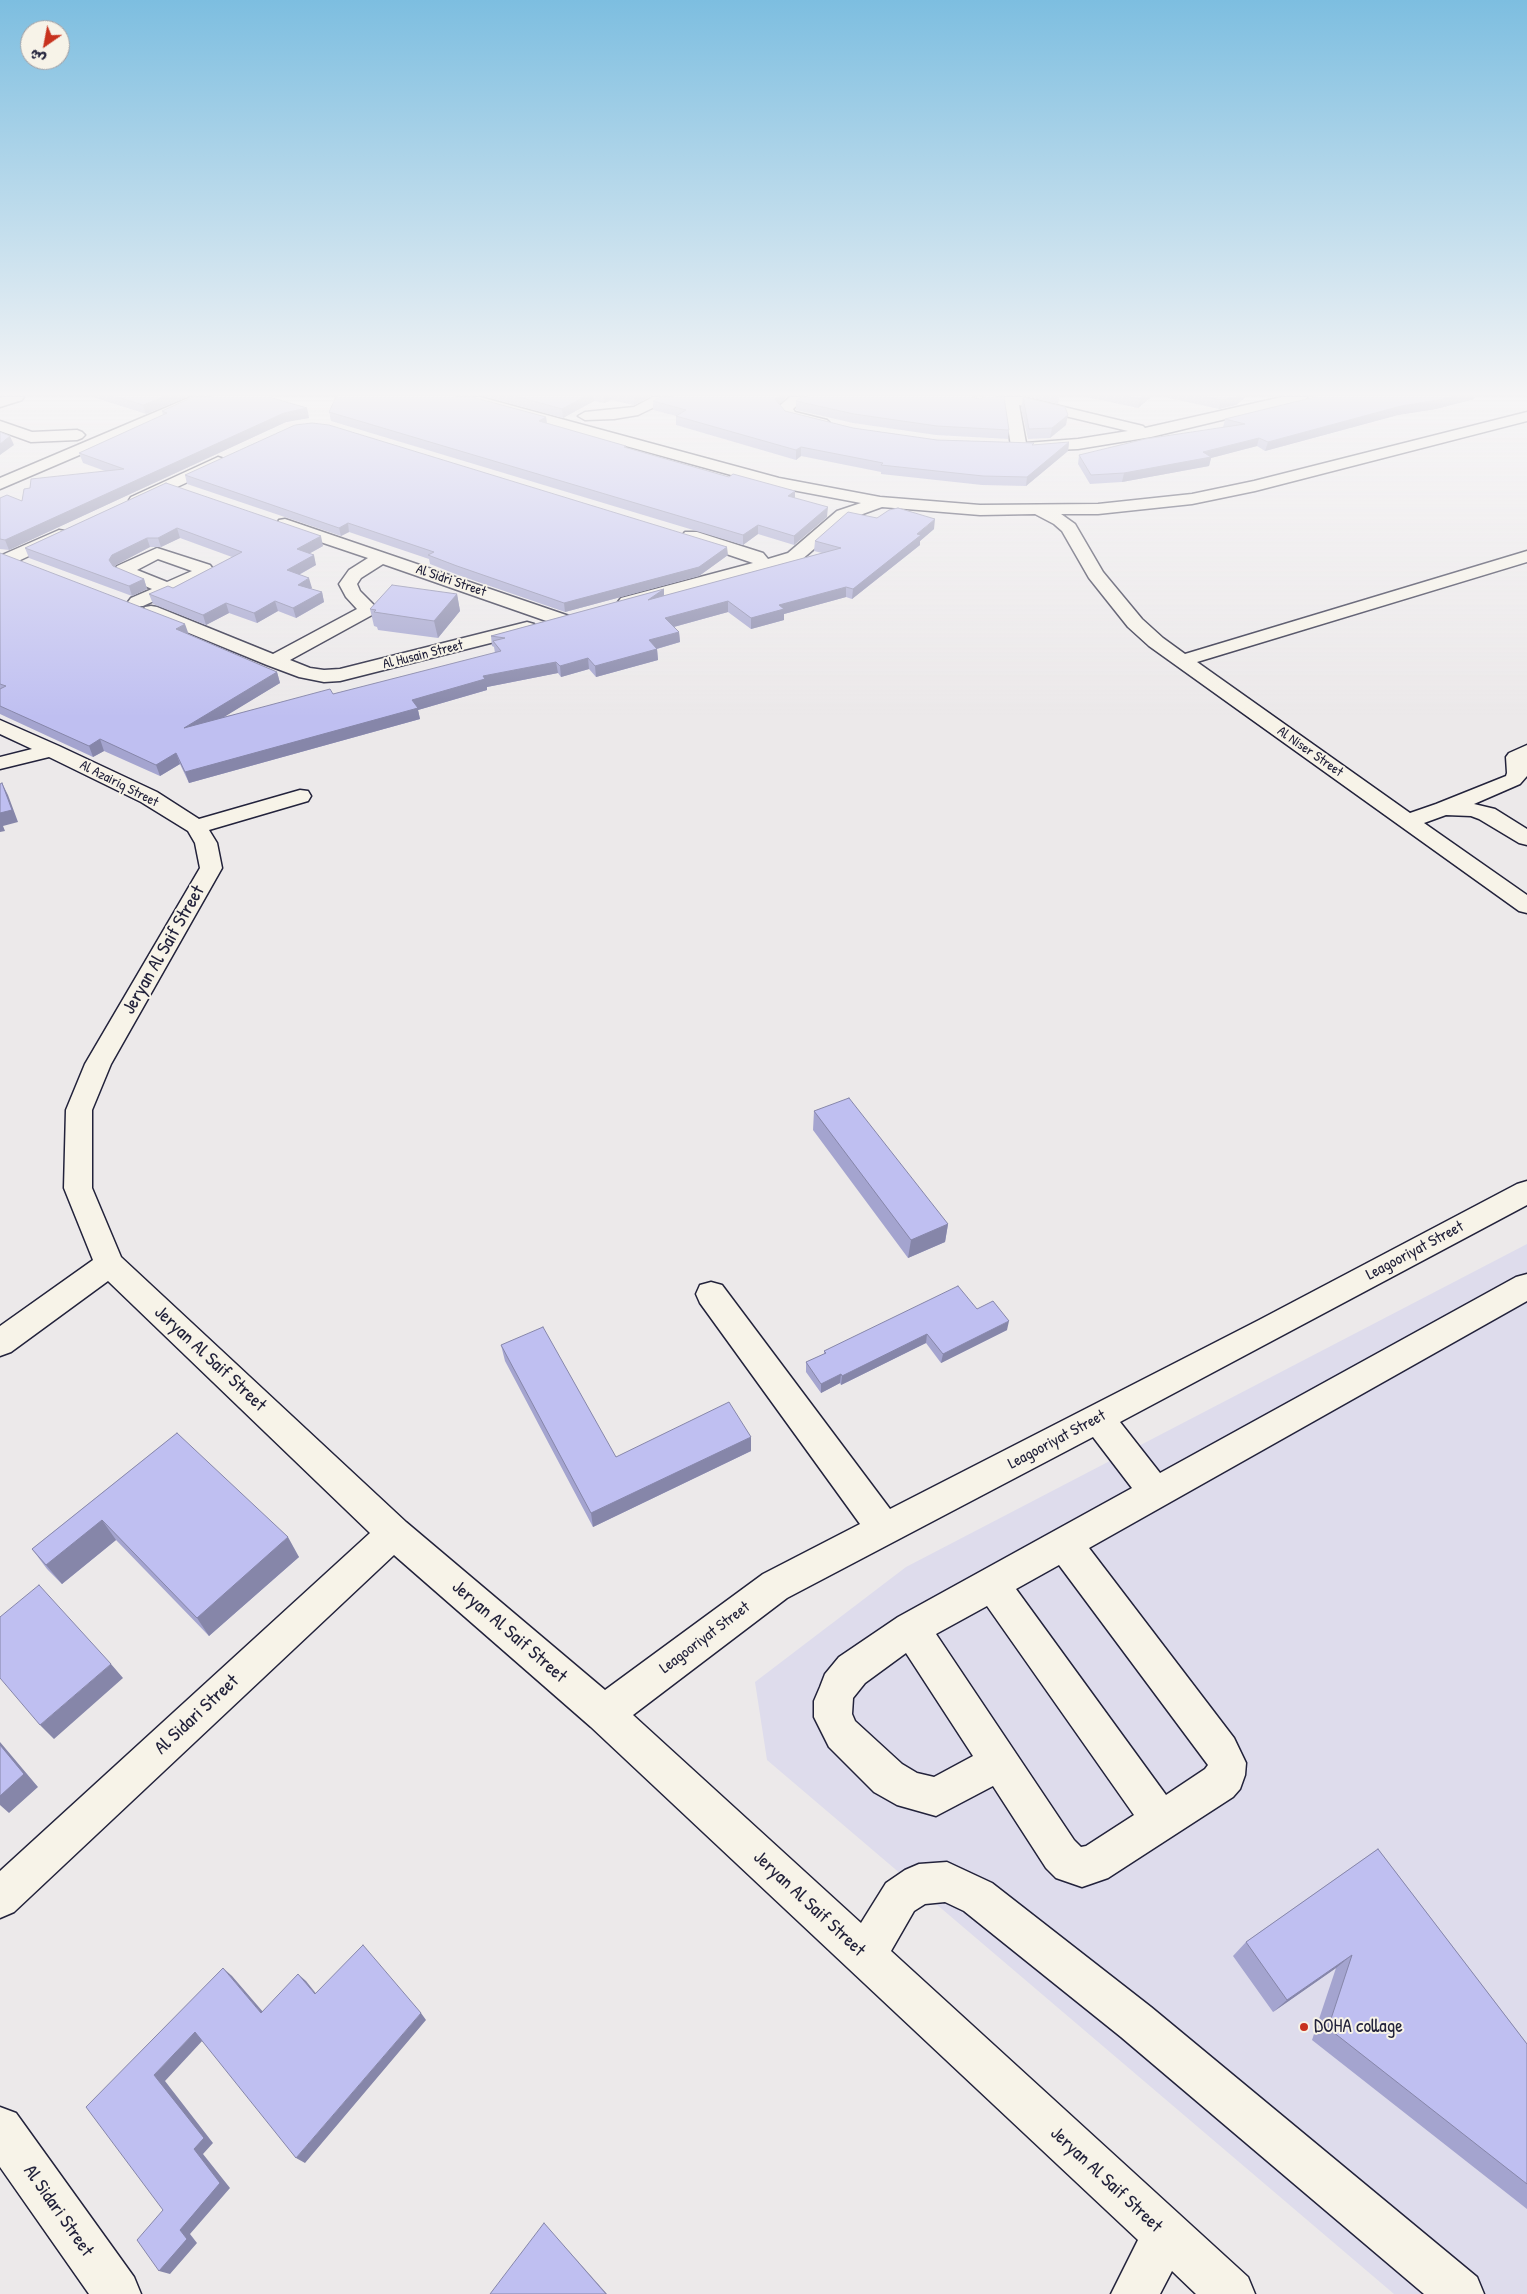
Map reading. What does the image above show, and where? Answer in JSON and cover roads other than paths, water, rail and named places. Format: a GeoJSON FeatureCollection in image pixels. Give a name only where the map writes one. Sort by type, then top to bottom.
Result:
{"type":"FeatureCollection","features":[{"type":"Feature","properties":{"kind":"street"},"geometry":{"type":"LineString","coordinates":[[124,506],[128,504]]}},
{"type":"Feature","properties":{"kind":"street"},"geometry":{"type":"LineString","coordinates":[[843,504],[844,515]]}},
{"type":"Feature","properties":{"kind":"street"},"geometry":{"type":"LineString","coordinates":[[610,607],[794,557],[844,515],[874,504]]}},
{"type":"Feature","properties":{"kind":"street"},"geometry":{"type":"LineString","coordinates":[[906,504],[980,510],[1039,510],[1098,509],[1159,504]]}},
{"type":"Feature","properties":{"kind":"street"},"geometry":{"type":"LineString","coordinates":[[1098,509],[1090,520],[1090,530],[1105,568],[1105,585]]}},
{"type":"Feature","properties":{"kind":"street","name":"Al Niser Street"},"geometry":{"type":"LineString","coordinates":[[1039,510],[1060,520],[1069,528],[1092,569],[1135,623],[1182,661],[1527,906]]}},
{"type":"Feature","properties":{"kind":"street","name":"Al Sidri Street"},"geometry":{"type":"LineString","coordinates":[[270,520],[562,620]]}},
{"type":"Feature","properties":{"kind":"street"},"geometry":{"type":"LineString","coordinates":[[4,557],[71,530]]}},
{"type":"Feature","properties":{"kind":"street"},"geometry":{"type":"LineString","coordinates":[[675,532],[757,557],[765,565]]}},
{"type":"Feature","properties":{"kind":"street"},"geometry":{"type":"LineString","coordinates":[[1182,661],[1527,556]]}},
{"type":"Feature","properties":{"kind":"street"},"geometry":{"type":"LineString","coordinates":[[4,557],[35,568]]}},
{"type":"Feature","properties":{"kind":"street"},"geometry":{"type":"LineString","coordinates":[[274,661],[366,611],[366,606],[352,593],[348,584],[355,574],[382,557]]}},
{"type":"Feature","properties":{"kind":"street"},"geometry":{"type":"LineString","coordinates":[[133,604],[166,588]]}},
{"type":"Feature","properties":{"kind":"street","name":"Al Husain Street"},"geometry":{"type":"LineString","coordinates":[[115,598],[306,673],[324,676],[340,675],[582,614]]}},
{"type":"Feature","properties":{"kind":"street","name":"Al Azairiq Street"},"geometry":{"type":"LineString","coordinates":[[0,726],[149,797],[196,827]]}},
{"type":"Feature","properties":{"kind":"street"},"geometry":{"type":"LineString","coordinates":[[0,763],[52,750]]}},
{"type":"Feature","properties":{"kind":"street"},"geometry":{"type":"LineString","coordinates":[[1407,821],[1522,780],[1516,757],[1527,751]]}},
{"type":"Feature","properties":{"kind":"street"},"geometry":{"type":"LineString","coordinates":[[196,827],[300,796]]}},
{"type":"Feature","properties":{"kind":"street"},"geometry":{"type":"LineString","coordinates":[[1444,809],[1472,810],[1487,814],[1527,838]]}},
{"type":"Feature","properties":{"kind":"street","name":"Jeryan Al Saif Street"},"geometry":{"type":"LineString","coordinates":[[196,827],[206,843],[211,868],[98,1064],[78,1110],[78,1188],[110,1264],[394,1533],[604,1714],[1166,2236],[1231,2294]]}},
{"type":"Feature","properties":{"kind":"street","name":"Leagooriyat Street"},"geometry":{"type":"LineString","coordinates":[[604,1714],[775,1586],[1527,1192]]}},
{"type":"Feature","properties":{"kind":"street"},"geometry":{"type":"LineString","coordinates":[[0,1343],[110,1264]]}},
{"type":"Feature","properties":{"kind":"street"},"geometry":{"type":"LineString","coordinates":[[999,1762],[936,1797],[911,1791],[888,1778],[842,1734],[833,1717],[833,1701],[838,1686],[852,1670],[911,1629],[1527,1286]]}},
{"type":"Feature","properties":{"kind":"street"},"geometry":{"type":"LineString","coordinates":[[711,1294],[884,1529]]}},
{"type":"Feature","properties":{"kind":"street"},"geometry":{"type":"LineString","coordinates":[[1098,1418],[1156,1494]]}},
{"type":"Feature","properties":{"kind":"street","name":"Al Sidari Street"},"geometry":{"type":"LineString","coordinates":[[0,1898],[394,1533]]}},
{"type":"Feature","properties":{"kind":"street"},"geometry":{"type":"LineString","coordinates":[[911,1629],[1060,1854],[1070,1864],[1082,1867],[1094,1864],[1219,1784],[1226,1775],[1227,1763],[1222,1751],[1064,1543]]}},
{"type":"Feature","properties":{"kind":"street"},"geometry":{"type":"LineString","coordinates":[[992,1584],[1160,1821]]}},
{"type":"Feature","properties":{"kind":"street"},"geometry":{"type":"LineString","coordinates":[[864,1956],[900,1897],[919,1884],[947,1882],[978,1897],[1136,2022],[1460,2294]]}},
{"type":"Feature","properties":{"kind":"street","name":"Al Sidari Street"},"geometry":{"type":"LineString","coordinates":[[0,2129],[116,2294]]}},
{"type":"Feature","properties":{"kind":"street"},"geometry":{"type":"LineString","coordinates":[[1135,2294],[1166,2236]]}},
{"type":"Feature","properties":{"kind":"place","name":"DOHA collage"},"geometry":{"type":"Point","coordinates":[1304,2027]}}]}
